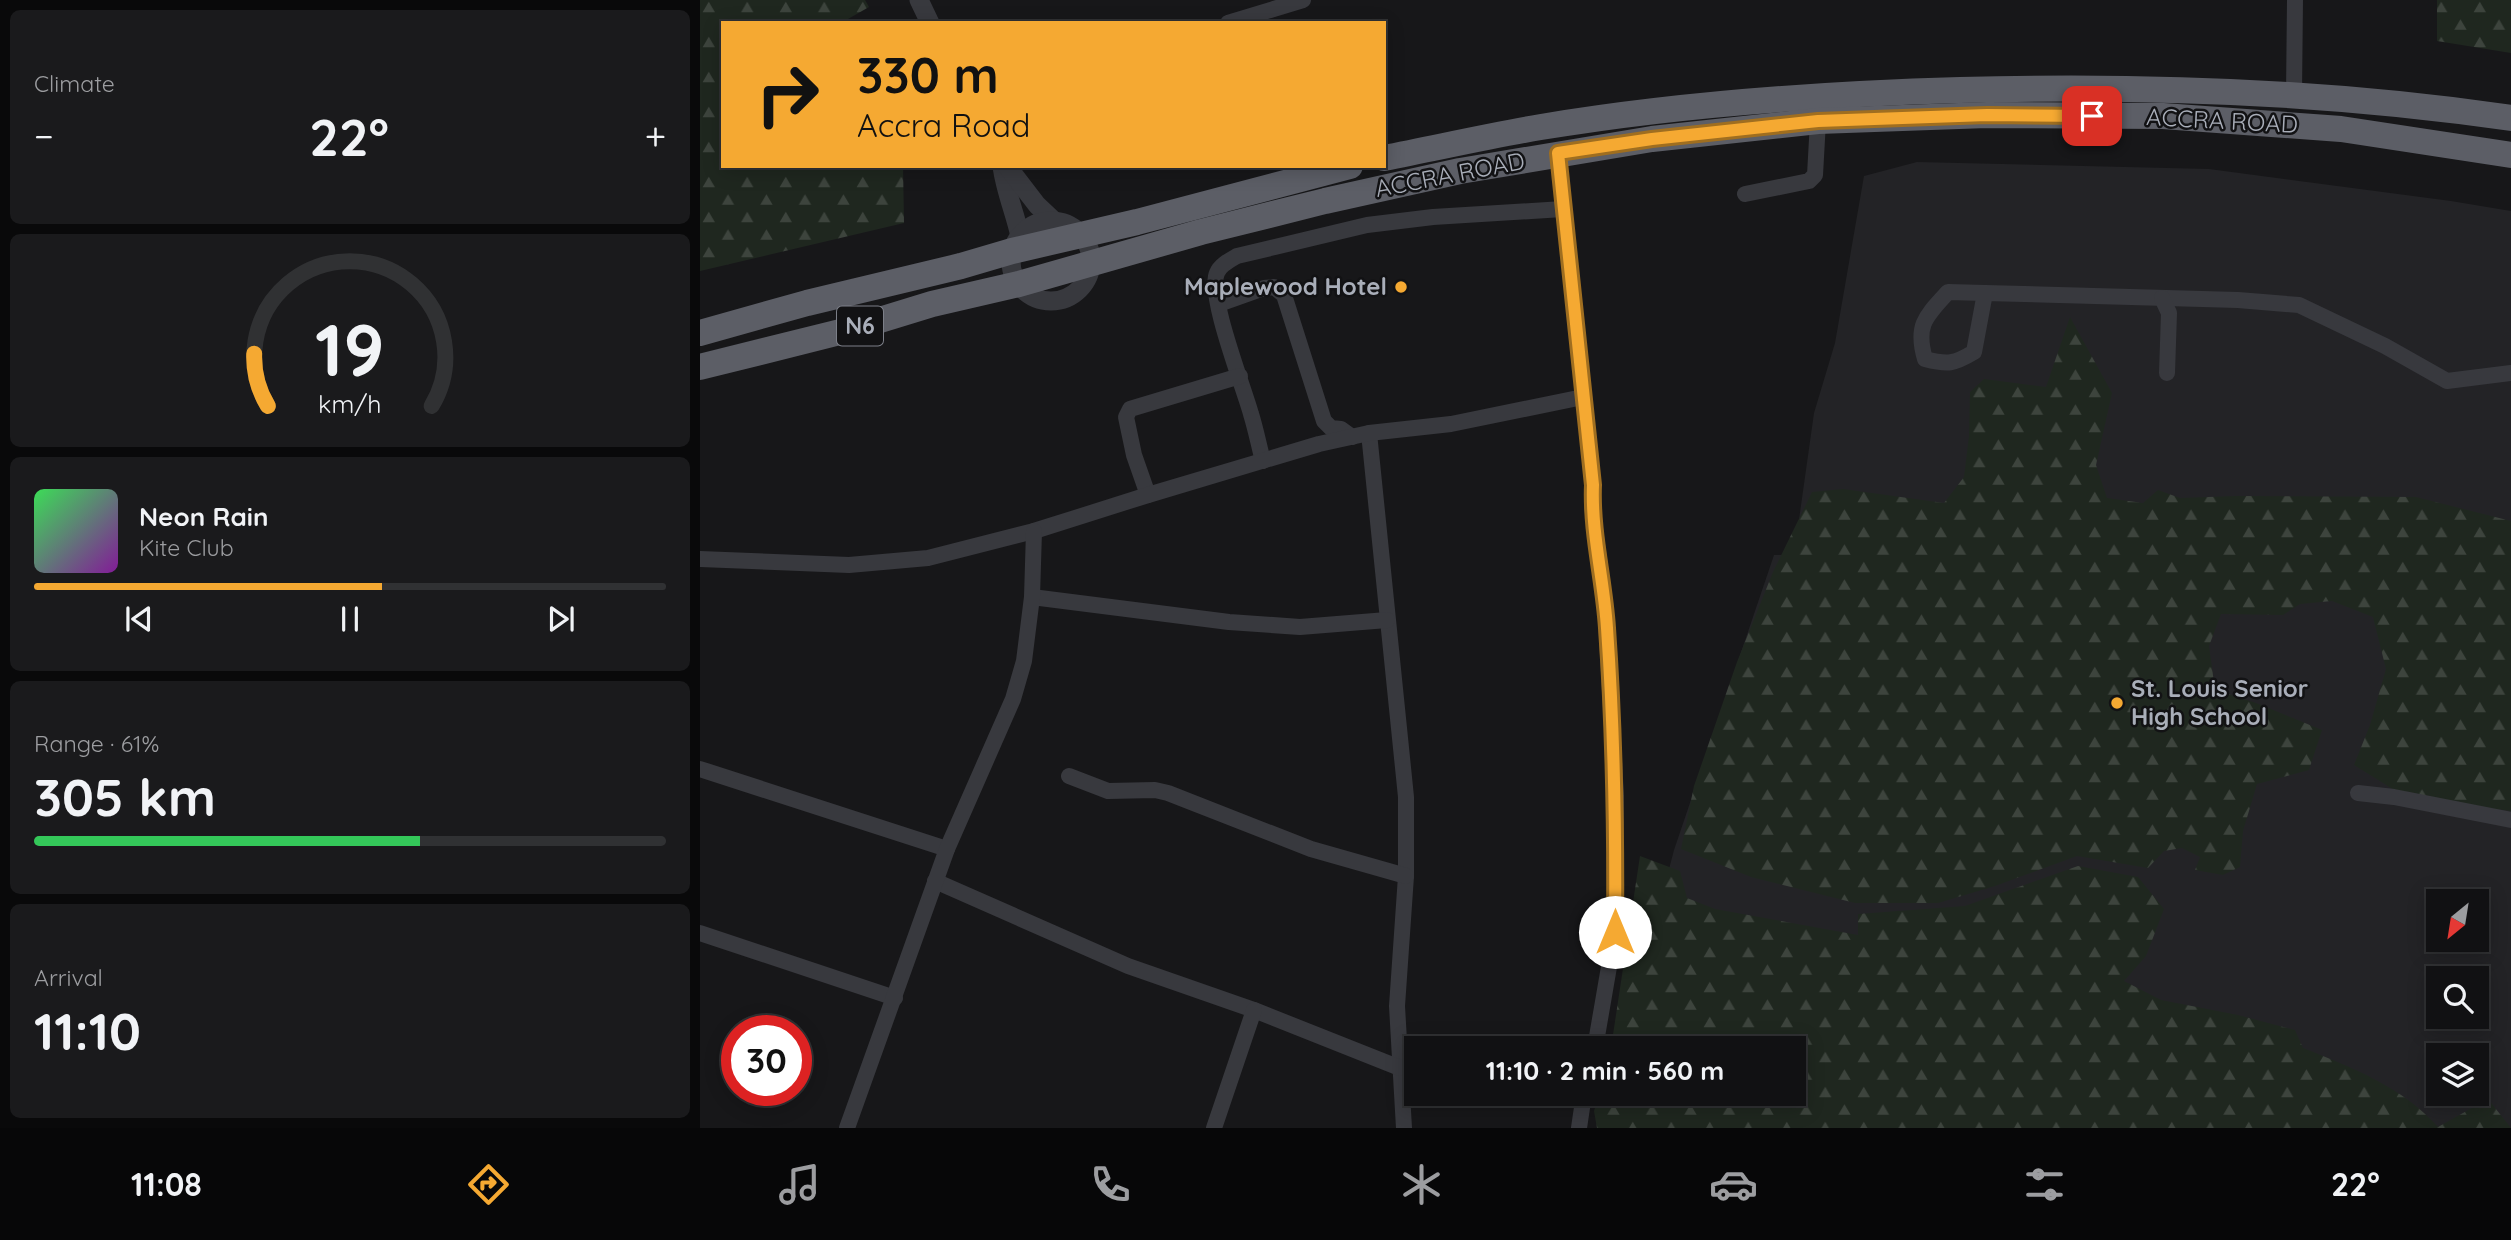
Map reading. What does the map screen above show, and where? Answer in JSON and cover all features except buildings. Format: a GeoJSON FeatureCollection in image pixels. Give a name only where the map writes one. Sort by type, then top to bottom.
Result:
{"type":"FeatureCollection","features":[{"type":"Feature","properties":{"kind":"highway","name":"ACCRA ROAD"},"geometry":{"type":"LineString","coordinates":[[1386,158],[1540,127],[1644,113],[1762,100],[1884,92],[2063,87],[2294,94],[2511,118]]}},
{"type":"Feature","properties":{"kind":"highway","name":"ACCRA ROAD"},"geometry":{"type":"LineString","coordinates":[[700,367],[845,331],[932,304],[1019,284],[1201,232],[1325,201],[1460,171],[1652,139],[1818,121],[1987,115],[2200,117],[2341,129],[2511,155]]}},
{"type":"Feature","properties":{"kind":"highway","name":"ACCRA ROAD"},"geometry":{"type":"LineString","coordinates":[[700,333],[807,303],[961,266],[1016,244],[1080,235],[1342,168]]}},
{"type":"Feature","properties":{"kind":"street"},"geometry":{"type":"LineString","coordinates":[[919,0],[929,21]]}},
{"type":"Feature","properties":{"kind":"street"},"geometry":{"type":"LineString","coordinates":[[1235,21],[1303,0]]}},
{"type":"Feature","properties":{"kind":"street"},"geometry":{"type":"LineString","coordinates":[[2294,94],[2295,0]]}},
{"type":"Feature","properties":{"kind":"street"},"geometry":{"type":"LineString","coordinates":[[1745,194],[1810,181],[1815,175],[1818,121]]}},
{"type":"Feature","properties":{"kind":"street"},"geometry":{"type":"LineString","coordinates":[[1558,153],[1593,485],[1592,507],[1605,603],[1616,796],[1615,932],[1597,1036]]}},
{"type":"Feature","properties":{"kind":"street"},"geometry":{"type":"LineString","coordinates":[[1002,168],[1003,181],[1014,211],[1016,244],[1011,264],[1019,284]]}},
{"type":"Feature","properties":{"kind":"street"},"geometry":{"type":"LineString","coordinates":[[1009,168],[1037,205],[1055,222]]}},
{"type":"Feature","properties":{"kind":"street"},"geometry":{"type":"LineString","coordinates":[[1263,461],[1224,329],[1215,282],[1216,273],[1221,266],[1237,256],[1367,225],[1433,217],[1563,209]]}},
{"type":"Feature","properties":{"kind":"street"},"geometry":{"type":"LineString","coordinates":[[1016,244],[1036,225],[1055,222],[1065,224],[1087,244],[1092,264]]}},
{"type":"Feature","properties":{"kind":"street"},"geometry":{"type":"LineString","coordinates":[[1219,304],[1264,288],[1274,288],[1284,295],[1324,421],[1331,428],[1341,429],[1352,437]]}},
{"type":"Feature","properties":{"kind":"street"},"geometry":{"type":"LineString","coordinates":[[1985,293],[1974,352],[1958,362],[1942,364],[1925,359],[1920,340],[1926,316],[1948,292],[1985,293],[2162,298],[2238,300],[2299,305],[2385,346],[2447,381],[2511,373]]}},
{"type":"Feature","properties":{"kind":"street"},"geometry":{"type":"LineString","coordinates":[[2162,298],[2169,313],[2166,373]]}},
{"type":"Feature","properties":{"kind":"street"},"geometry":{"type":"LineString","coordinates":[[1147,495],[1134,455],[1126,417],[1130,409],[1240,376]]}},
{"type":"Feature","properties":{"kind":"street"},"geometry":{"type":"LineString","coordinates":[[700,559],[849,565],[928,558],[1034,531],[1319,444],[1369,433],[1451,424],[1583,397]]}},
{"type":"Feature","properties":{"kind":"street"},"geometry":{"type":"LineString","coordinates":[[1369,433],[1406,797],[1406,876],[1397,1006],[1404,1128]]}},
{"type":"Feature","properties":{"kind":"street"},"geometry":{"type":"LineString","coordinates":[[847,1128],[947,849],[1013,699],[1024,661],[1032,597],[1034,531]]}},
{"type":"Feature","properties":{"kind":"street"},"geometry":{"type":"LineString","coordinates":[[1032,597],[1229,622],[1300,626],[1387,620]]}},
{"type":"Feature","properties":{"kind":"street"},"geometry":{"type":"LineString","coordinates":[[700,769],[947,849]]}},
{"type":"Feature","properties":{"kind":"street"},"geometry":{"type":"LineString","coordinates":[[1069,776],[1108,791],[1155,790],[1168,793],[1311,849],[1406,876]]}},
{"type":"Feature","properties":{"kind":"street"},"geometry":{"type":"LineString","coordinates":[[2358,793],[2511,820]]}},
{"type":"Feature","properties":{"kind":"street"},"geometry":{"type":"LineString","coordinates":[[935,881],[1128,966],[1254,1010],[1400,1068]]}},
{"type":"Feature","properties":{"kind":"street"},"geometry":{"type":"LineString","coordinates":[[700,933],[895,998]]}},
{"type":"Feature","properties":{"kind":"street"},"geometry":{"type":"LineString","coordinates":[[1214,1128],[1254,1010]]}},
{"type":"Feature","properties":{"kind":"street"},"geometry":{"type":"LineString","coordinates":[[1579,1128],[1582,1106]]}},
{"type":"Feature","properties":{"kind":"shaded area","name":"St. Louis Senior High School"},"geometry":{"type":"Polygon","coordinates":[[[1917,162],[2209,169],[2511,211],[2511,1128],[1624,1128],[1734,1106],[1806,1106],[1806,1036],[1625,1036],[1674,850],[1774,555],[1794,555],[1814,413],[1835,343],[1864,176],[1917,162]]]}},
{"type":"Feature","properties":{"kind":"green space"},"geometry":{"type":"Polygon","coordinates":[[[700,0],[865,0],[869,7],[844,21],[721,21],[721,168],[903,168],[904,223],[700,271],[700,0]]]}},
{"type":"Feature","properties":{"kind":"green space"},"geometry":{"type":"Polygon","coordinates":[[[2437,0],[2511,0],[2511,53],[2437,41],[2437,0]]]}},
{"type":"Feature","properties":{"kind":"green space"},"geometry":{"type":"Polygon","coordinates":[[[2070,317],[2112,393],[2096,465],[2107,498],[2143,503],[2158,490],[2180,498],[2416,497],[2511,521],[2511,811],[2404,796],[2354,765],[2370,725],[2386,669],[2373,617],[2332,601],[2300,604],[2283,615],[2221,614],[2209,646],[2215,690],[2256,703],[2322,730],[2309,770],[2257,784],[2243,831],[2240,867],[2223,875],[2195,870],[2200,857],[2182,848],[2164,851],[2148,868],[2077,856],[1995,886],[1938,903],[1855,903],[1751,877],[1681,849],[1694,786],[1737,662],[1773,572],[1812,492],[1843,489],[1944,503],[1964,477],[1969,436],[1970,392],[1984,379],[2046,387],[2070,317]]]}},
{"type":"Feature","properties":{"kind":"green space"},"geometry":{"type":"Polygon","coordinates":[[[1640,856],[1680,871],[1687,898],[1715,909],[1858,935],[1858,914],[1965,906],[2078,866],[2138,877],[2164,909],[2146,956],[2124,981],[2161,1000],[2238,1015],[2295,1030],[2303,1048],[2393,1089],[2438,1127],[2476,1106],[2489,1106],[2489,1100],[2511,1128],[1597,1128],[1596,1106],[1806,1106],[1806,1036],[1613,1036],[1640,856]]]}},
{"type":"Feature","properties":{"kind":"place","name":"Maplewood Hotel"},"geometry":{"type":"Point","coordinates":[1401,287]}},
{"type":"Feature","properties":{"kind":"place","name":"St. Louis Senior High School"},"geometry":{"type":"Point","coordinates":[2117,703]}},
{"type":"Feature","properties":{"kind":"route"},"geometry":{"type":"LineString","coordinates":[[1615,932],[1616,796],[1607,624],[1592,507],[1593,485],[1558,153],[1652,139],[1818,121],[1987,115],[2092,116]]}}]}
